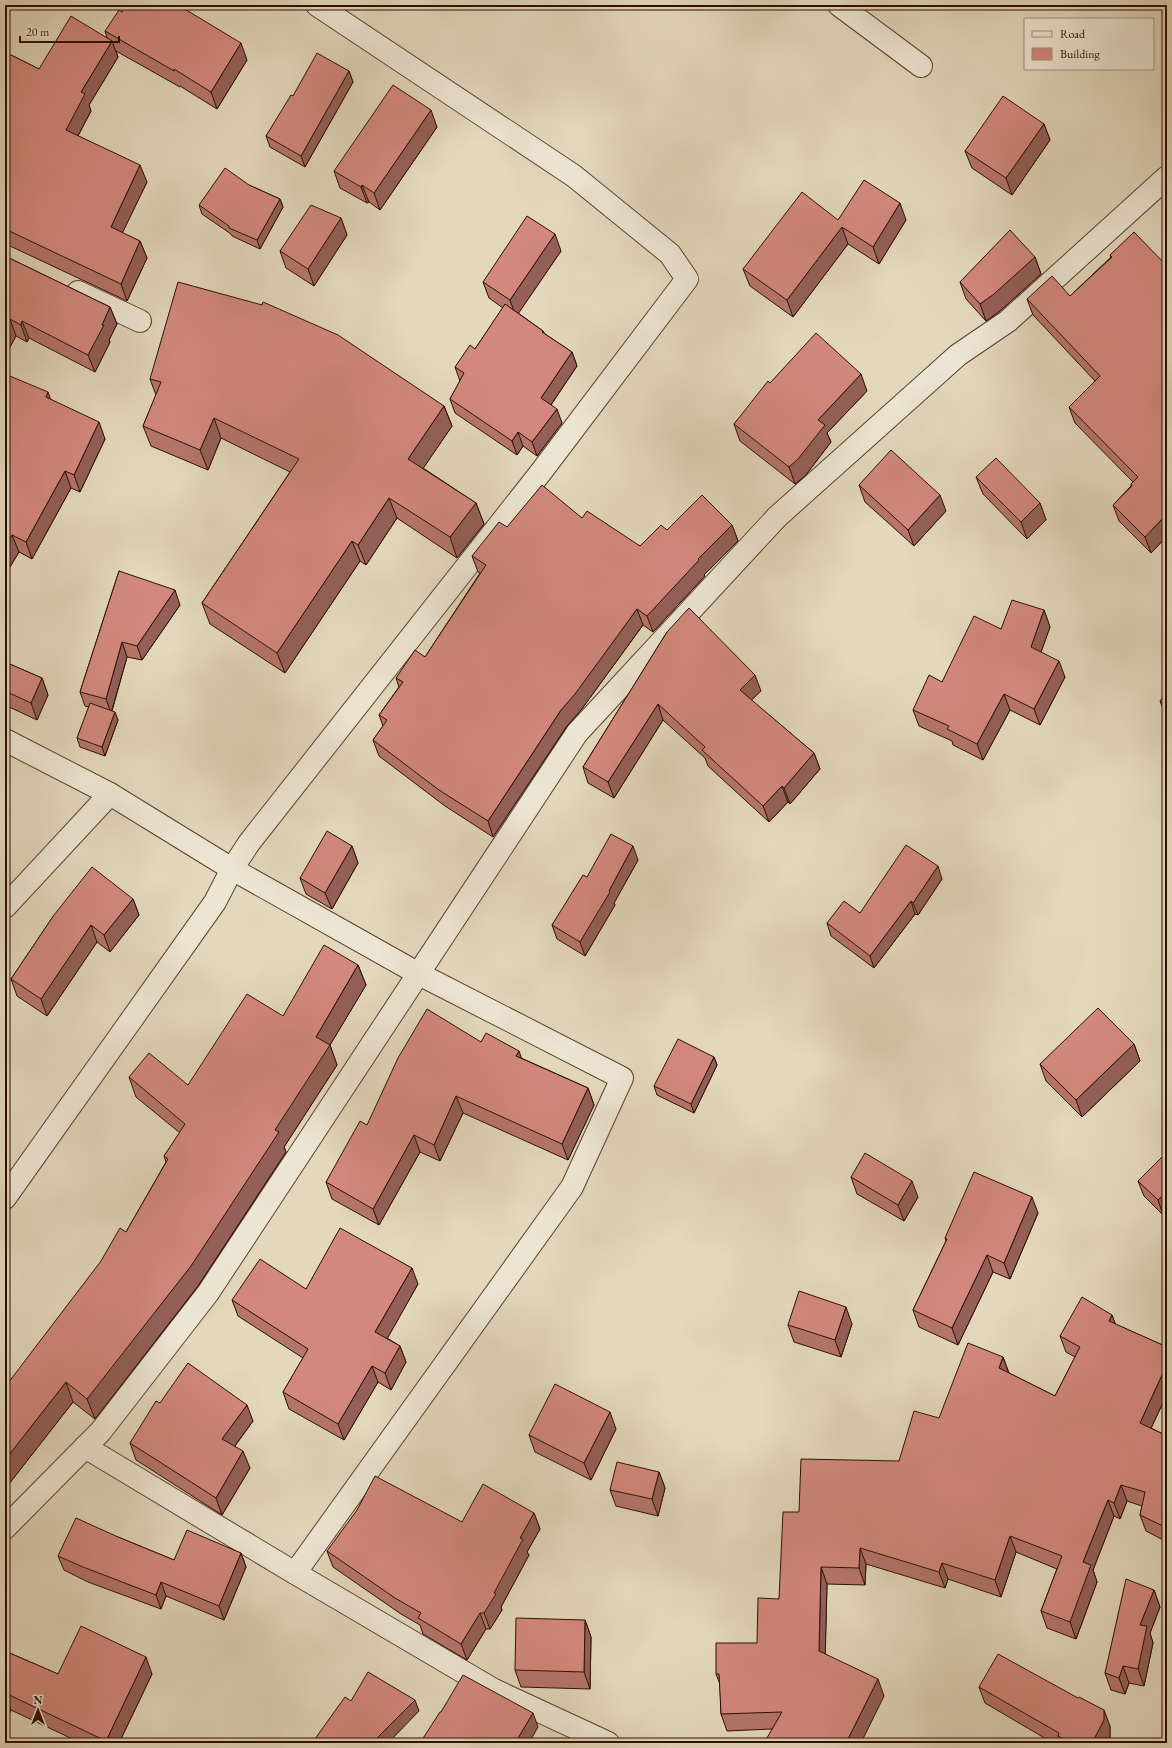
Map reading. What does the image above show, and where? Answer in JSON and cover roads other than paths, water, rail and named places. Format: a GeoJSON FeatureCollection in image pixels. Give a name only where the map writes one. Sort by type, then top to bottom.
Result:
{"type":"FeatureCollection","features":[{"type":"Feature","properties":{"kind":"street"},"geometry":{"type":"LineString","coordinates":[[5,1198],[215,902],[232,869],[249,843],[541,472],[687,279],[670,254],[574,176],[317,5]]}},
{"type":"Feature","properties":{"kind":"street"},"geometry":{"type":"LineString","coordinates":[[839,5],[921,66]]}},
{"type":"Feature","properties":{"kind":"street"},"geometry":{"type":"LineString","coordinates":[[5,1528],[101,1431],[208,1294],[577,734],[777,517],[958,355],[1008,321],[1167,177]]}},
{"type":"Feature","properties":{"kind":"street"},"geometry":{"type":"LineString","coordinates":[[62,284],[140,321]]}},
{"type":"Feature","properties":{"kind":"street"},"geometry":{"type":"LineString","coordinates":[[5,740],[110,794],[232,869],[419,974],[622,1078],[572,1186],[295,1573]]}},
{"type":"Feature","properties":{"kind":"street"},"geometry":{"type":"LineString","coordinates":[[5,907],[110,794]]}},
{"type":"Feature","properties":{"kind":"street"},"geometry":{"type":"LineString","coordinates":[[85,1447],[494,1690],[608,1743]]}}]}
